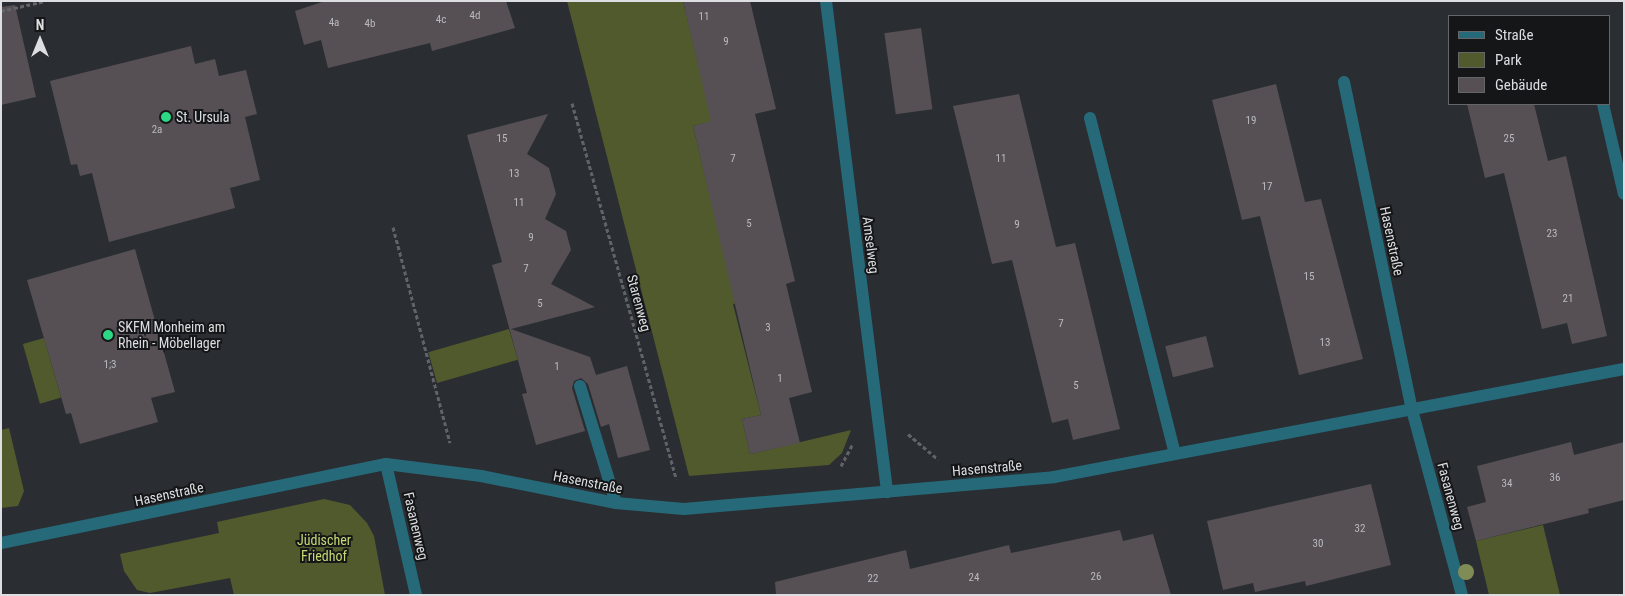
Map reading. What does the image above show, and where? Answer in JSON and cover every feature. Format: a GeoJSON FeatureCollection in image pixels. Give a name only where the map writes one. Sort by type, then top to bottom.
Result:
{"type":"FeatureCollection","features":[{"type":"Feature","properties":{"kind":"street","name":"Amselweg"},"geometry":{"type":"LineString","coordinates":[[826,1],[887,492]]}},
{"type":"Feature","properties":{"kind":"street","name":"Hasenstraße"},"geometry":{"type":"LineString","coordinates":[[1344,82],[1411,406]]}},
{"type":"Feature","properties":{"kind":"street"},"geometry":{"type":"LineString","coordinates":[[1603,105],[1624,194]]}},
{"type":"Feature","properties":{"kind":"street"},"geometry":{"type":"LineString","coordinates":[[1090,118],[1175,452]]}},
{"type":"Feature","properties":{"kind":"street","name":"Hasenstraße"},"geometry":{"type":"LineString","coordinates":[[1,543],[386,464],[458,472],[616,503],[684,509],[1054,477],[1411,406],[1624,369]]}},
{"type":"Feature","properties":{"kind":"street"},"geometry":{"type":"LineString","coordinates":[[580,386],[616,503]]}},
{"type":"Feature","properties":{"kind":"street","name":"Fasanenweg"},"geometry":{"type":"LineString","coordinates":[[1411,406],[1462,595]]}},
{"type":"Feature","properties":{"kind":"street","name":"Fasanenweg"},"geometry":{"type":"LineString","coordinates":[[386,464],[416,595]]}},
{"type":"Feature","properties":{"kind":"path"},"geometry":{"type":"LineString","coordinates":[[1,11],[45,1]]}},
{"type":"Feature","properties":{"kind":"path","name":"Starenweg"},"geometry":{"type":"LineString","coordinates":[[572,103],[676,483],[686,482]]}},
{"type":"Feature","properties":{"kind":"path"},"geometry":{"type":"LineString","coordinates":[[393,227],[458,472]]}},
{"type":"Feature","properties":{"kind":"path"},"geometry":{"type":"LineString","coordinates":[[905,424],[907,433],[938,459],[947,459]]}},
{"type":"Feature","properties":{"kind":"path"},"geometry":{"type":"LineString","coordinates":[[834,469],[842,466],[857,435]]}},
{"type":"Feature","properties":{"kind":"green space"},"geometry":{"type":"Polygon","coordinates":[[[567,1],[683,1],[704,88],[733,116],[693,126],[724,254],[761,297],[733,304],[761,415],[742,419],[750,454],[851,430],[842,453],[829,465],[689,476],[567,1]]]}},
{"type":"Feature","properties":{"kind":"green space"},"geometry":{"type":"Polygon","coordinates":[[[509,329],[518,360],[437,383],[428,352],[509,329]]]}},
{"type":"Feature","properties":{"kind":"green space"},"geometry":{"type":"Polygon","coordinates":[[[44,338],[61,398],[40,404],[23,344],[44,338]]]}},
{"type":"Feature","properties":{"kind":"green space"},"geometry":{"type":"Polygon","coordinates":[[[9,428],[24,491],[18,506],[1,508],[1,430],[9,428]]]}},
{"type":"Feature","properties":{"kind":"green space","name":"Jüdischer Friedhof"},"geometry":{"type":"Polygon","coordinates":[[[324,499],[350,505],[367,523],[374,536],[385,595],[234,595],[230,578],[150,593],[137,590],[124,571],[120,554],[219,533],[217,522],[324,499]]]}},
{"type":"Feature","properties":{"kind":"green space"},"geometry":{"type":"Polygon","coordinates":[[[1543,525],[1560,595],[1489,595],[1476,541],[1543,525]]]}},
{"type":"Feature","properties":{"kind":"building"},"geometry":{"type":"Polygon","coordinates":[[[325,1],[506,1],[515,28],[432,51],[430,43],[328,68],[321,40],[304,45],[295,11],[325,1]]]}},
{"type":"Feature","properties":{"kind":"building"},"geometry":{"type":"Polygon","coordinates":[[[683,1],[750,1],[776,109],[755,114],[795,281],[786,284],[812,392],[789,398],[800,443],[750,454],[742,419],[761,415],[693,126],[711,121],[683,1]]]}},
{"type":"Feature","properties":{"kind":"building"},"geometry":{"type":"Polygon","coordinates":[[[15,5],[36,97],[1,105],[1,7],[15,5]]]}},
{"type":"Feature","properties":{"kind":"building"},"geometry":{"type":"Polygon","coordinates":[[[921,28],[932,109],[896,114],[884,33],[921,28]]]}},
{"type":"Feature","properties":{"kind":"building"},"geometry":{"type":"Polygon","coordinates":[[[191,46],[195,64],[215,59],[219,76],[246,70],[257,114],[245,117],[260,180],[230,188],[235,208],[109,242],[92,173],[80,176],[77,164],[71,165],[50,81],[191,46]]]}},
{"type":"Feature","properties":{"kind":"building"},"geometry":{"type":"Polygon","coordinates":[[[1276,84],[1305,202],[1321,199],[1363,359],[1299,375],[1260,216],[1242,220],[1212,100],[1276,84]]]}},
{"type":"Feature","properties":{"kind":"building"},"geometry":{"type":"Polygon","coordinates":[[[1019,94],[1056,247],[1075,243],[1120,429],[1073,440],[1068,419],[1052,423],[1012,260],[992,264],[953,106],[1019,94]]]}},
{"type":"Feature","properties":{"kind":"building"},"geometry":{"type":"Polygon","coordinates":[[[1467,105],[1534,105],[1548,161],[1566,156],[1607,336],[1572,344],[1567,323],[1542,329],[1504,173],[1485,178],[1467,105]]]}},
{"type":"Feature","properties":{"kind":"building"},"geometry":{"type":"Polygon","coordinates":[[[548,114],[527,154],[549,168],[556,194],[545,219],[566,231],[571,250],[551,284],[595,307],[511,329],[590,357],[596,375],[627,366],[650,450],[618,458],[609,424],[601,427],[588,384],[581,378],[574,381],[572,388],[585,431],[536,445],[522,394],[527,393],[492,265],[502,262],[467,135],[548,114]]]}},
{"type":"Feature","properties":{"kind":"building"},"geometry":{"type":"Polygon","coordinates":[[[135,249],[175,392],[151,398],[158,422],[80,444],[71,413],[66,414],[27,280],[135,249]]]}},
{"type":"Feature","properties":{"kind":"building"},"geometry":{"type":"Polygon","coordinates":[[[1206,336],[1214,367],[1173,377],[1165,346],[1206,336]]]}},
{"type":"Feature","properties":{"kind":"building"},"geometry":{"type":"Polygon","coordinates":[[[1571,442],[1574,455],[1624,442],[1624,500],[1588,509],[1589,513],[1476,541],[1467,507],[1486,502],[1477,466],[1571,442]]]}},
{"type":"Feature","properties":{"kind":"building"},"geometry":{"type":"Polygon","coordinates":[[[1371,484],[1391,565],[1306,586],[1305,581],[1255,592],[1253,583],[1223,590],[1207,521],[1371,484]]]}},
{"type":"Feature","properties":{"kind":"building"},"geometry":{"type":"Polygon","coordinates":[[[1120,530],[1123,541],[1153,534],[1171,595],[776,595],[775,582],[906,550],[910,569],[1009,545],[1011,553],[1120,530]]]}},
{"type":"Feature","properties":{"kind":"place","name":"St. Ursula"},"geometry":{"type":"Point","coordinates":[166,117]}},
{"type":"Feature","properties":{"kind":"place","name":"SKFM Monheim am Rhein - Möbellager"},"geometry":{"type":"Point","coordinates":[108,335]}}]}
